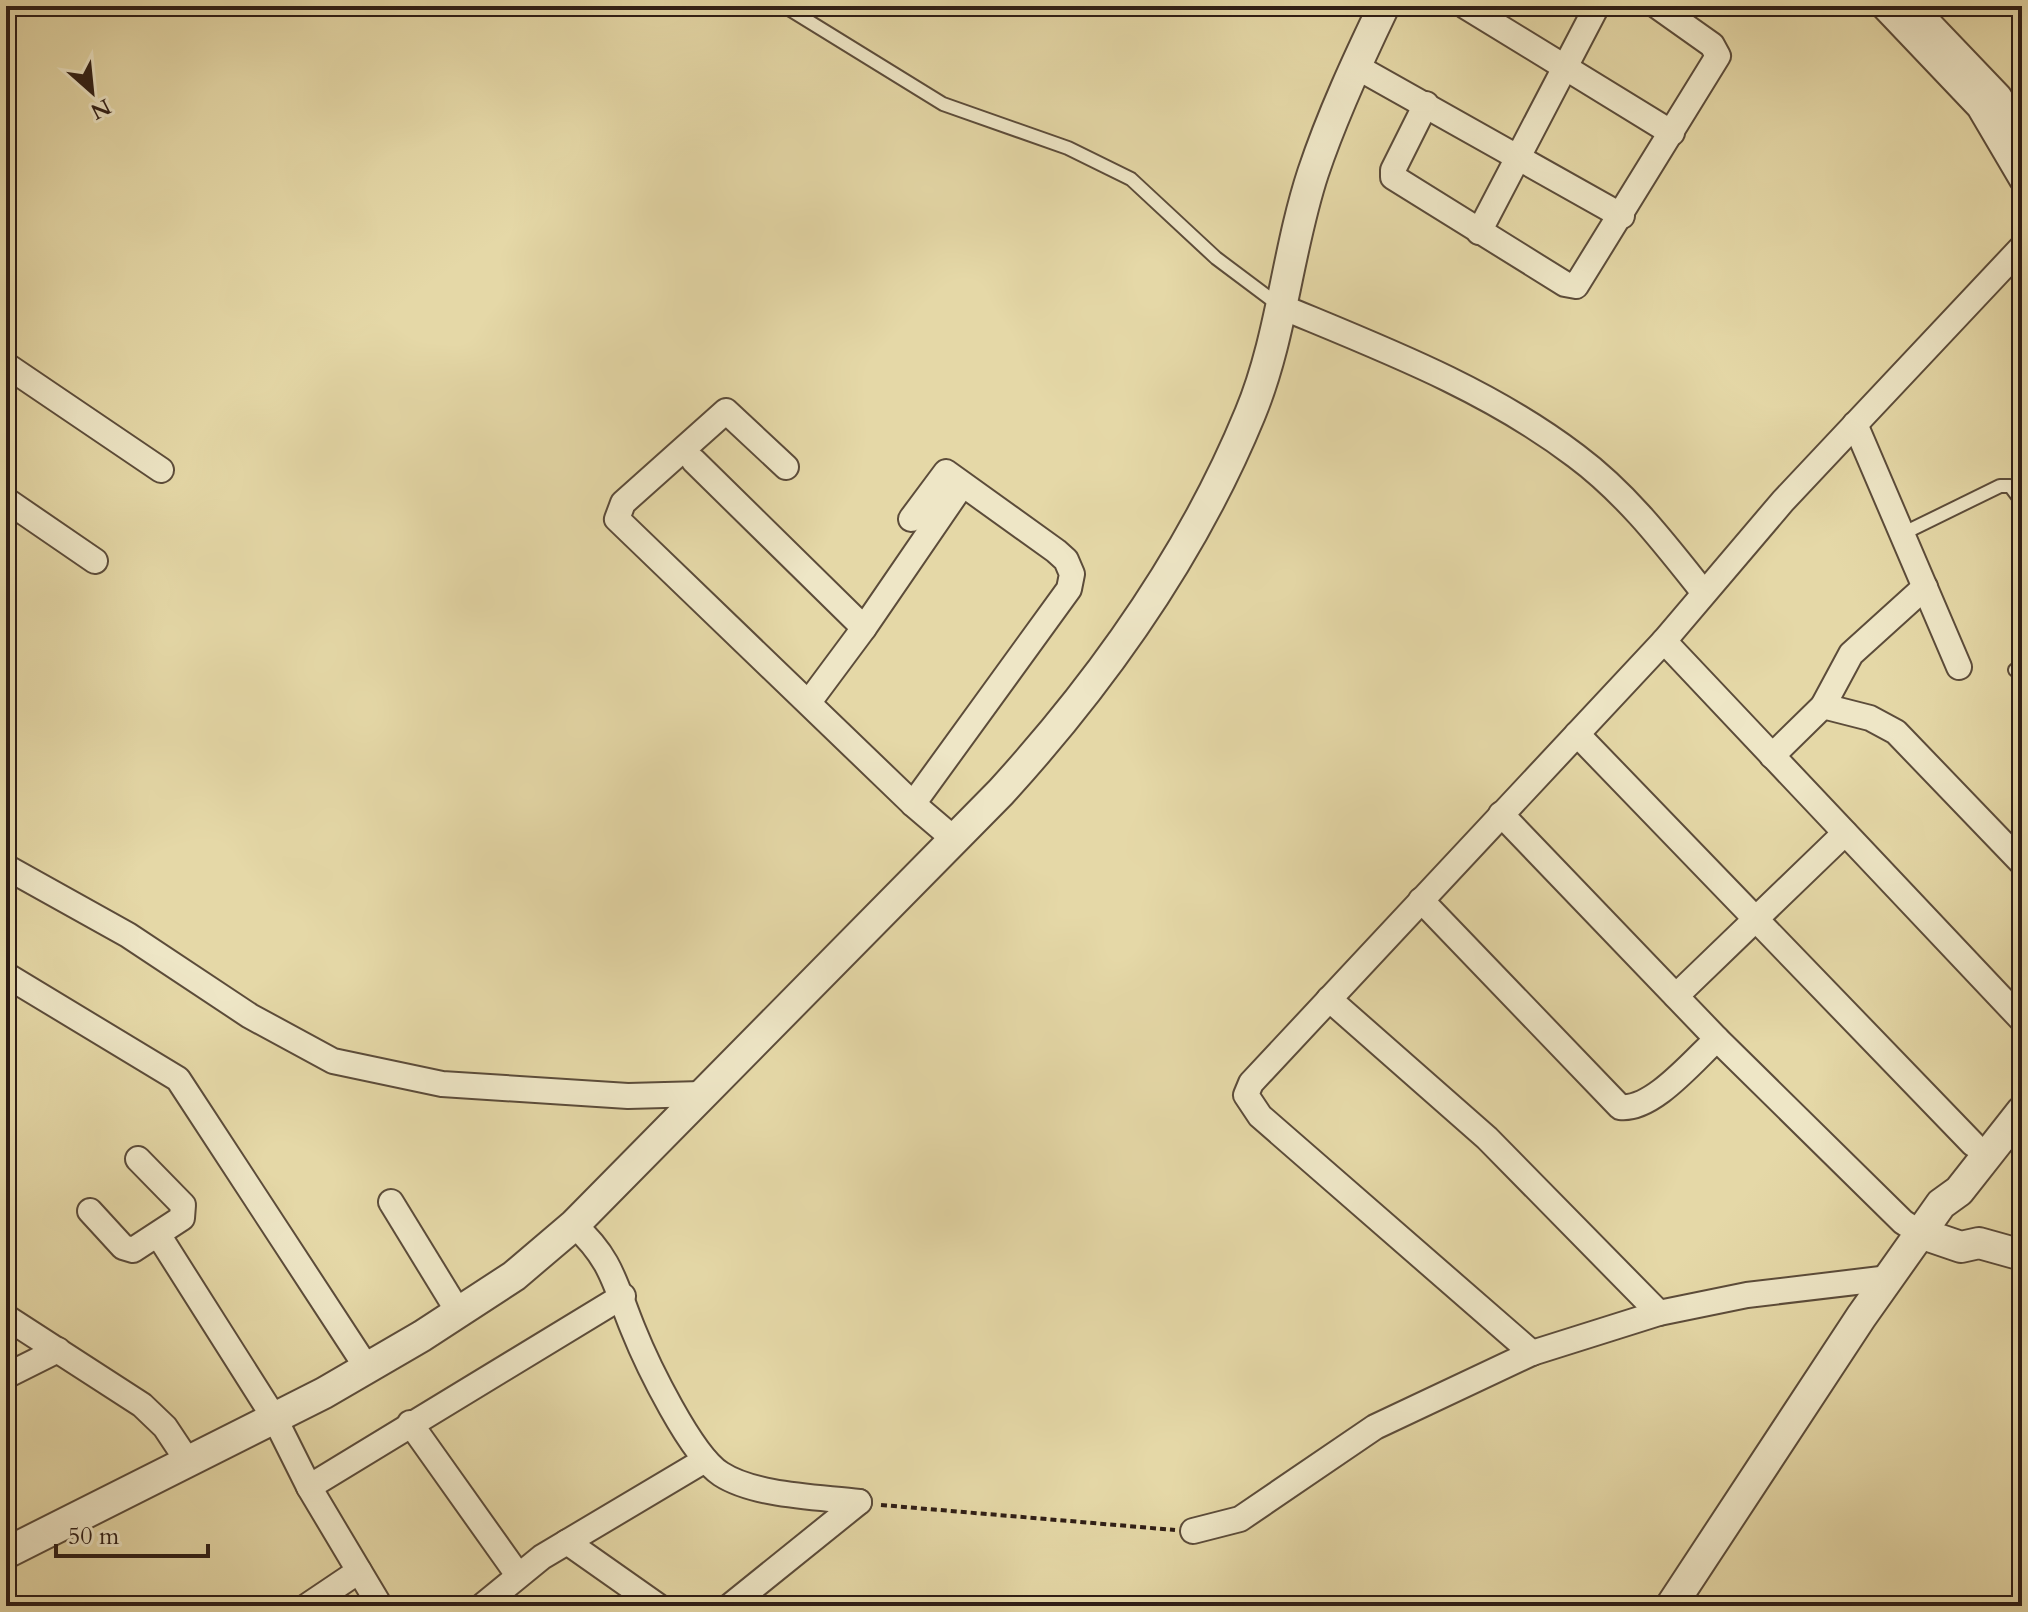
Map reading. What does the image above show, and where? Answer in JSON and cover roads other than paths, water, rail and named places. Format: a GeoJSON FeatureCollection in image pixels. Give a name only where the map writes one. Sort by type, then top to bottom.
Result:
{"type":"FeatureCollection","features":[{"type":"Feature","properties":{"kind":"street"},"geometry":{"type":"LineString","coordinates":[[1466,6],[1672,133]]}},
{"type":"Feature","properties":{"kind":"street"},"geometry":{"type":"LineString","coordinates":[[1479,232],[1597,6]]}},
{"type":"Feature","properties":{"kind":"street"},"geometry":{"type":"LineString","coordinates":[[1426,104],[1393,170],[1393,177],[1565,284],[1576,286],[1718,56],[1712,45],[1657,6]]}},
{"type":"Feature","properties":{"kind":"street"},"geometry":{"type":"LineString","coordinates":[[1883,6],[1979,107],[2022,180]]}},
{"type":"Feature","properties":{"kind":"street"},"geometry":{"type":"LineString","coordinates":[[1913,6],[1999,96],[2022,134]]}},
{"type":"Feature","properties":{"kind":"street"},"geometry":{"type":"LineString","coordinates":[[6,1553],[187,1460],[275,1419],[459,1313],[514,1276],[578,1222],[1057,731],[1113,658],[1158,591],[1250,415],[1282,307],[1313,174],[1378,8]]}},
{"type":"Feature","properties":{"kind":"street"},"geometry":{"type":"LineString","coordinates":[[1357,67],[1622,216]]}},
{"type":"Feature","properties":{"kind":"street"},"geometry":{"type":"LineString","coordinates":[[1532,1353],[1251,1106],[1246,1095],[1251,1083],[1664,641],[1783,501],[2022,247]]}},
{"type":"Feature","properties":{"kind":"street"},"geometry":{"type":"LineString","coordinates":[[1282,307],[1407,358],[1541,432],[1577,456],[1633,507],[1704,593]]}},
{"type":"Feature","properties":{"kind":"street"},"geometry":{"type":"LineString","coordinates":[[6,365],[161,470]]}},
{"type":"Feature","properties":{"kind":"street"},"geometry":{"type":"LineString","coordinates":[[786,467],[726,411],[623,503],[617,519],[913,804],[954,839]]}},
{"type":"Feature","properties":{"kind":"street"},"geometry":{"type":"LineString","coordinates":[[1855,424],[1959,667]]}},
{"type":"Feature","properties":{"kind":"street"},"geometry":{"type":"LineString","coordinates":[[694,461],[864,628]]}},
{"type":"Feature","properties":{"kind":"street"},"geometry":{"type":"LineString","coordinates":[[911,519],[946,472],[1056,551],[1066,560],[1072,574],[1069,589],[1042,630],[913,804]]}},
{"type":"Feature","properties":{"kind":"street"},"geometry":{"type":"LineString","coordinates":[[809,702],[962,485]]}},
{"type":"Feature","properties":{"kind":"street"},"geometry":{"type":"LineString","coordinates":[[6,500],[95,561]]}},
{"type":"Feature","properties":{"kind":"street"},"geometry":{"type":"LineString","coordinates":[[1772,756],[1823,706],[1851,654],[1925,587]]}},
{"type":"Feature","properties":{"kind":"street"},"geometry":{"type":"LineString","coordinates":[[1664,641],[2022,1020]]}},
{"type":"Feature","properties":{"kind":"street"},"geometry":{"type":"LineString","coordinates":[[1823,706],[1870,718],[1896,732],[2022,863]]}},
{"type":"Feature","properties":{"kind":"street"},"geometry":{"type":"LineString","coordinates":[[1577,734],[1973,1144]]}},
{"type":"Feature","properties":{"kind":"street"},"geometry":{"type":"LineString","coordinates":[[1501,814],[1717,1039],[1903,1222],[1920,1233],[1961,1247],[1979,1243],[2022,1255]]}},
{"type":"Feature","properties":{"kind":"street"},"geometry":{"type":"LineString","coordinates":[[1676,996],[1845,833]]}},
{"type":"Feature","properties":{"kind":"street"},"geometry":{"type":"LineString","coordinates":[[6,867],[128,935],[304,1047],[344,1064],[442,1084],[628,1096],[702,1094]]}},
{"type":"Feature","properties":{"kind":"street"},"geometry":{"type":"LineString","coordinates":[[1421,900],[1620,1107],[1636,1109],[1649,1101],[1717,1039]]}},
{"type":"Feature","properties":{"kind":"street"},"geometry":{"type":"LineString","coordinates":[[6,975],[178,1079],[367,1368]]}},
{"type":"Feature","properties":{"kind":"street"},"geometry":{"type":"LineString","coordinates":[[1329,999],[1498,1149],[1659,1313]]}},
{"type":"Feature","properties":{"kind":"street"},"geometry":{"type":"LineString","coordinates":[[1941,1204],[1944,1181],[2022,1087]]}},
{"type":"Feature","properties":{"kind":"street"},"geometry":{"type":"LineString","coordinates":[[1674,1602],[1920,1233],[1941,1204],[1959,1191],[2022,1111]]}},
{"type":"Feature","properties":{"kind":"street"},"geometry":{"type":"LineString","coordinates":[[90,1211],[127,1249],[138,1249],[159,1236],[185,1212],[177,1198],[138,1159]]}},
{"type":"Feature","properties":{"kind":"street"},"geometry":{"type":"LineString","coordinates":[[391,1202],[459,1313]]}},
{"type":"Feature","properties":{"kind":"street"},"geometry":{"type":"LineString","coordinates":[[578,1222],[602,1252],[623,1296],[634,1333],[705,1460],[722,1475],[743,1483],[794,1494],[859,1502],[825,1533],[730,1606]]}},
{"type":"Feature","properties":{"kind":"street"},"geometry":{"type":"LineString","coordinates":[[159,1236],[275,1419],[309,1487],[380,1606]]}},
{"type":"Feature","properties":{"kind":"street"},"geometry":{"type":"LineString","coordinates":[[1961,1247],[1967,1259],[2022,1272]]}},
{"type":"Feature","properties":{"kind":"street"},"geometry":{"type":"LineString","coordinates":[[1193,1531],[1240,1519],[1375,1427],[1532,1353],[1659,1313],[1747,1295],[1889,1278]]}},
{"type":"Feature","properties":{"kind":"street"},"geometry":{"type":"LineString","coordinates":[[309,1487],[623,1296]]}},
{"type":"Feature","properties":{"kind":"street"},"geometry":{"type":"LineString","coordinates":[[6,1317],[155,1416],[187,1460]]}},
{"type":"Feature","properties":{"kind":"street"},"geometry":{"type":"LineString","coordinates":[[6,1376],[58,1350]]}},
{"type":"Feature","properties":{"kind":"street"},"geometry":{"type":"LineString","coordinates":[[410,1423],[518,1575]]}},
{"type":"Feature","properties":{"kind":"street"},"geometry":{"type":"LineString","coordinates":[[482,1606],[518,1575],[567,1542],[705,1460]]}},
{"type":"Feature","properties":{"kind":"street"},"geometry":{"type":"LineString","coordinates":[[567,1542],[658,1606]]}},
{"type":"Feature","properties":{"kind":"street"},"geometry":{"type":"LineString","coordinates":[[307,1606],[359,1571]]}},
{"type":"Feature","properties":{"kind":"lane"},"geometry":{"type":"LineString","coordinates":[[784,6],[943,104],[1079,152],[1131,179],[1237,276],[1282,307]]}},
{"type":"Feature","properties":{"kind":"lane"},"geometry":{"type":"LineString","coordinates":[[1902,534],[2000,486],[2010,486],[2022,502]]}}]}
